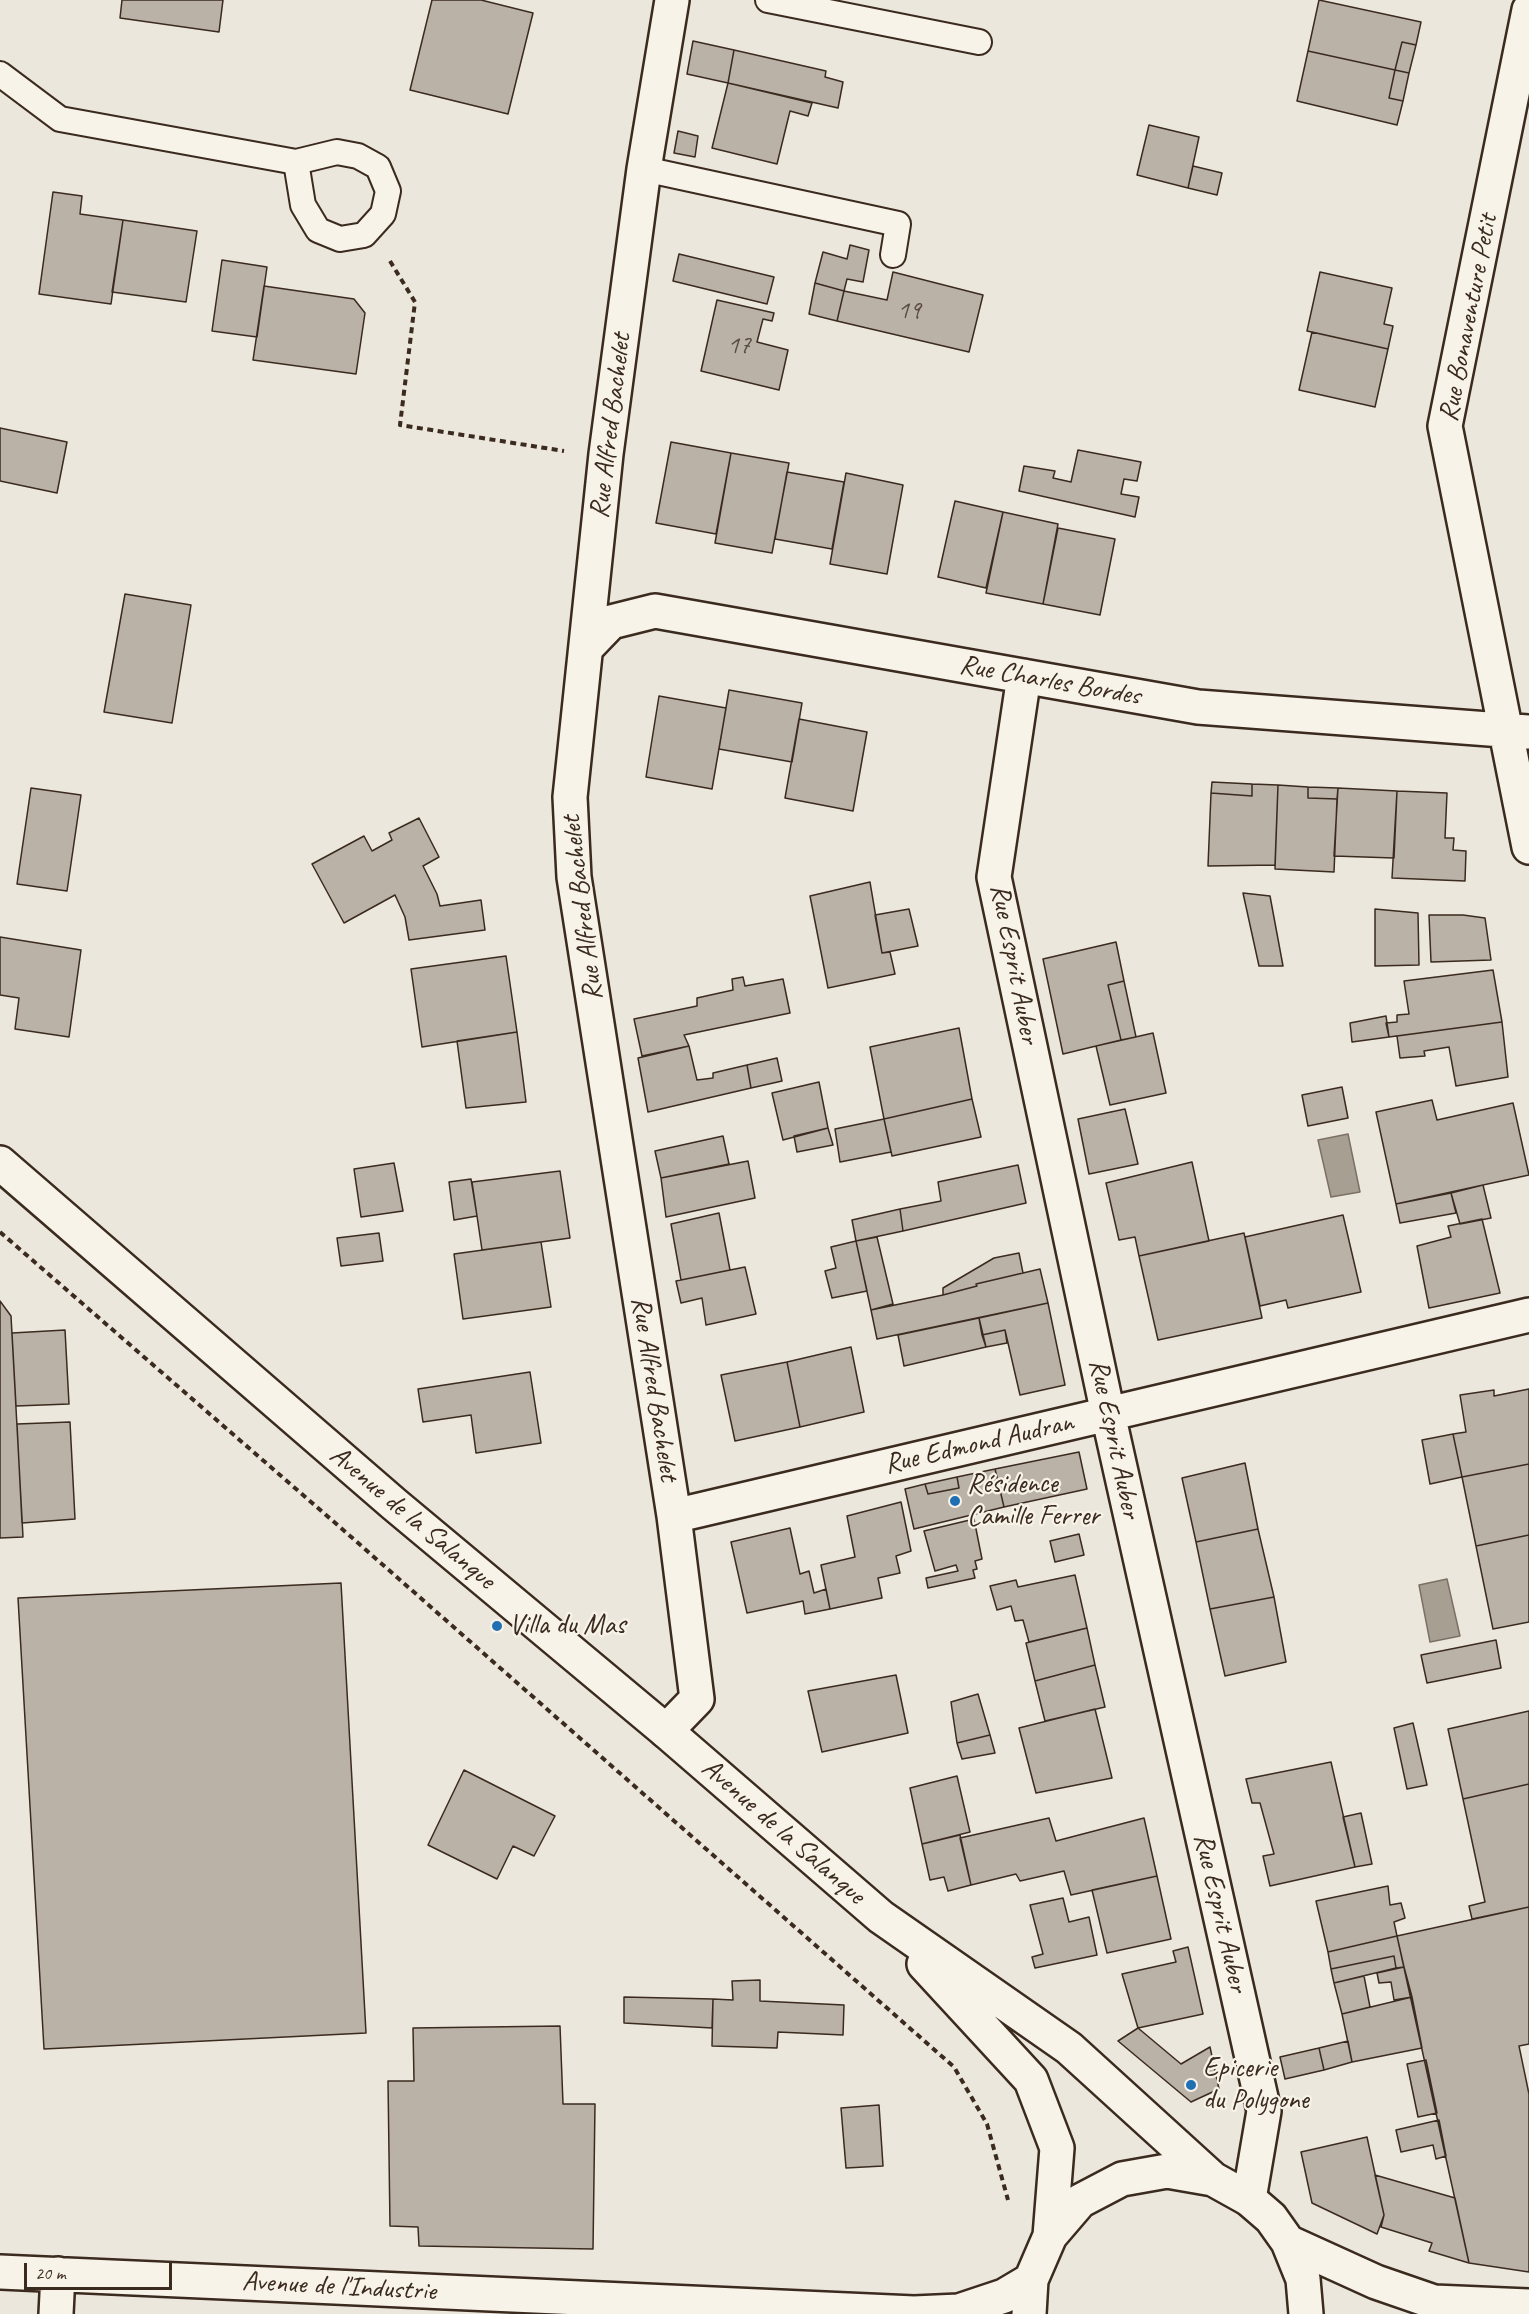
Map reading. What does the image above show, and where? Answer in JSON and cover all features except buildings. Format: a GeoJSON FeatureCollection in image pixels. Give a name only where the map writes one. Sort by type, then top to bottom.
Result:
{"type":"FeatureCollection","features":[{"type":"Feature","properties":{"kind":"street","name":"Rue Alfred Bachelet"},"geometry":{"type":"LineString","coordinates":[[666,1731],[697,1699],[674,1516],[574,877],[570,797],[606,454],[644,169],[672,0]]}},
{"type":"Feature","properties":{"kind":"street","name":"Rue Bonaventure Petit"},"geometry":{"type":"LineString","coordinates":[[1529,10],[1445,426],[1518,731],[1529,848]]}},
{"type":"Feature","properties":{"kind":"street","name":"Rue Charles Bordes"},"geometry":{"type":"LineString","coordinates":[[586,648],[611,622],[655,611],[1198,707],[1518,731]]}},
{"type":"Feature","properties":{"kind":"street","name":"Rue Esprit Auber"},"geometry":{"type":"LineString","coordinates":[[1024,676],[994,877],[1108,1414],[1264,2111],[1249,2199]]}},
{"type":"Feature","properties":{"kind":"street","name":"Avenue de la Salanque"},"geometry":{"type":"LineString","coordinates":[[0,1163],[378,1490],[666,1731],[881,1917],[1069,2048],[1213,2180]]}},
{"type":"Feature","properties":{"kind":"street","name":"Rue Edmond Audran"},"geometry":{"type":"LineString","coordinates":[[674,1516],[1529,1315]]}},
{"type":"Feature","properties":{"kind":"street","name":"Avenue de la Salanque"},"geometry":{"type":"LineString","coordinates":[[881,1917],[1031,2080],[1057,2148],[1050,2236]]}},
{"type":"Feature","properties":{"kind":"street"},"geometry":{"type":"LineString","coordinates":[[1029,2314],[1031,2280],[1050,2236],[1080,2201],[1122,2179],[1167,2172],[1213,2180],[1249,2199],[1271,2218],[1288,2242],[1303,2280],[1306,2314]]}},
{"type":"Feature","properties":{"kind":"street"},"geometry":{"type":"LineString","coordinates":[[1288,2242],[1376,2282],[1434,2302],[1529,2306]]}},
{"type":"Feature","properties":{"kind":"street","name":"Avenue de l'Industrie"},"geometry":{"type":"LineString","coordinates":[[0,2272],[914,2313],[959,2311],[1004,2296],[1031,2280]]}},
{"type":"Feature","properties":{"kind":"street"},"geometry":{"type":"LineString","coordinates":[[56,2314],[58,2274]]}},
{"type":"Feature","properties":{"kind":"lane"},"geometry":{"type":"LineString","coordinates":[[768,0],[979,42]]}},
{"type":"Feature","properties":{"kind":"lane"},"geometry":{"type":"LineString","coordinates":[[0,74],[60,118],[296,162],[337,152],[358,156],[378,167],[388,191],[383,214],[364,235],[340,239],[318,230],[303,204],[296,162]]}},
{"type":"Feature","properties":{"kind":"lane"},"geometry":{"type":"LineString","coordinates":[[644,169],[898,225],[893,255]]}},
{"type":"Feature","properties":{"kind":"path"},"geometry":{"type":"LineString","coordinates":[[370,228],[415,302],[400,425],[590,455],[606,454]]}},
{"type":"Feature","properties":{"kind":"path"},"geometry":{"type":"LineString","coordinates":[[0,1232],[341,1528],[954,2067],[987,2124],[1009,2202]]}},
{"type":"Feature","properties":{"kind":"shaded area"},"geometry":{"type":"Polygon","coordinates":[[[1348,1134],[1360,1192],[1331,1197],[1318,1140],[1348,1134]]]}},
{"type":"Feature","properties":{"kind":"shaded area"},"geometry":{"type":"Polygon","coordinates":[[[1447,1579],[1460,1636],[1430,1642],[1419,1585],[1447,1579]]]}},
{"type":"Feature","properties":{"kind":"place","name":"Résidence Camille Ferrer"},"geometry":{"type":"Point","coordinates":[955,1501]}},
{"type":"Feature","properties":{"kind":"place","name":"Villa du Mas"},"geometry":{"type":"Point","coordinates":[497,1626]}},
{"type":"Feature","properties":{"kind":"place","name":"Epicerie du Polygone"},"geometry":{"type":"Point","coordinates":[1191,2085]}}]}
